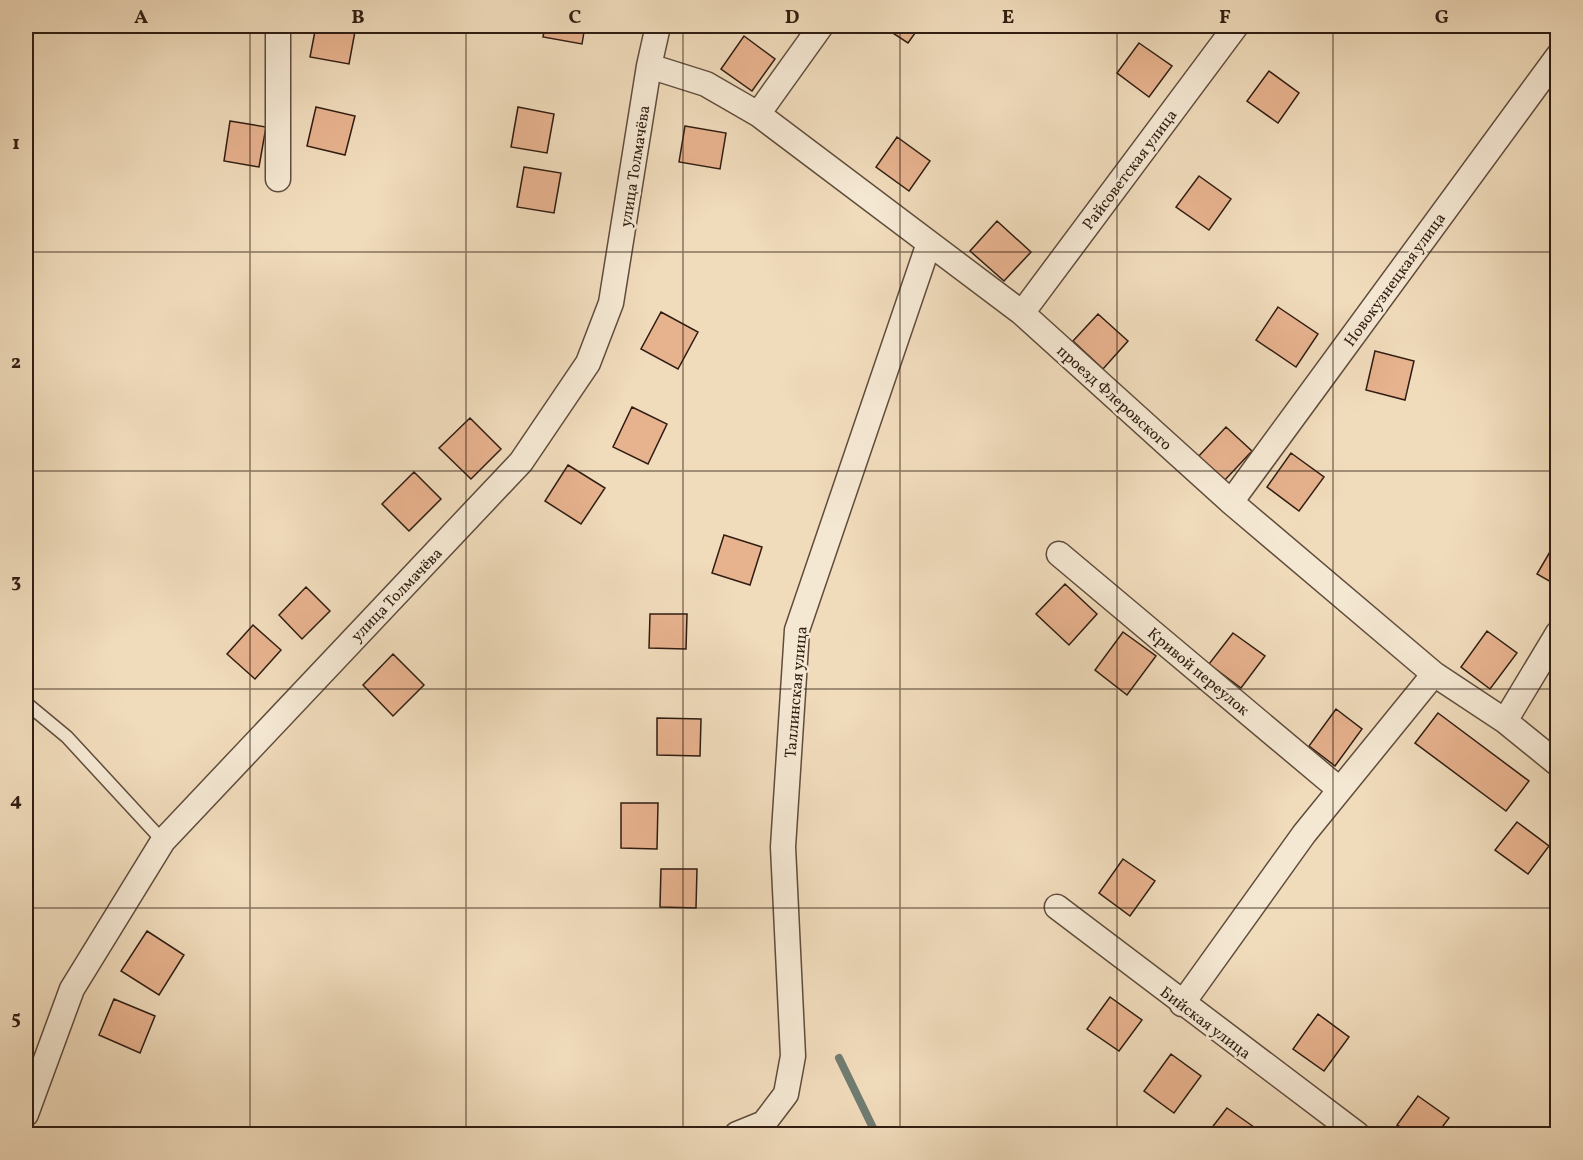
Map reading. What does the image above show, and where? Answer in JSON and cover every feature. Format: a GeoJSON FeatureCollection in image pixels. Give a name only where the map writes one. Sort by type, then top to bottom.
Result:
{"type":"FeatureCollection","features":[{"type":"Feature","properties":{"kind":"street"},"geometry":{"type":"LineString","coordinates":[[278,26],[278,179]]}},
{"type":"Feature","properties":{"kind":"street","name":"улица Толмачёва"},"geometry":{"type":"LineString","coordinates":[[26,1114],[72,989],[163,841],[521,462],[588,363],[611,303],[649,66],[658,26]]}},
{"type":"Feature","properties":{"kind":"street"},"geometry":{"type":"LineString","coordinates":[[758,114],[822,26]]}},
{"type":"Feature","properties":{"kind":"street","name":"Райсоветская улица"},"geometry":{"type":"LineString","coordinates":[[1022,313],[1236,26]]}},
{"type":"Feature","properties":{"kind":"street","name":"Новокузнецкая улица"},"geometry":{"type":"LineString","coordinates":[[1231,502],[1557,56]]}},
{"type":"Feature","properties":{"kind":"street","name":"проезд Флеровского"},"geometry":{"type":"LineString","coordinates":[[649,66],[706,84],[758,114],[1022,313],[1231,502],[1434,674],[1505,721],[1557,764]]}},
{"type":"Feature","properties":{"kind":"street","name":"Таллинская улица"},"geometry":{"type":"LineString","coordinates":[[737,1134],[764,1123],[786,1094],[793,1056],[783,847],[797,630],[928,243]]}},
{"type":"Feature","properties":{"kind":"street","name":"Кривой переулок"},"geometry":{"type":"LineString","coordinates":[[1059,554],[1339,789]]}},
{"type":"Feature","properties":{"kind":"street"},"geometry":{"type":"LineString","coordinates":[[1505,721],[1557,633]]}},
{"type":"Feature","properties":{"kind":"street"},"geometry":{"type":"LineString","coordinates":[[1182,1004],[1339,789],[1434,674]]}},
{"type":"Feature","properties":{"kind":"street","name":"Бийская улица"},"geometry":{"type":"LineString","coordinates":[[1057,907],[1182,1004],[1357,1134]]}},
{"type":"Feature","properties":{"kind":"lane"},"geometry":{"type":"LineString","coordinates":[[26,704],[67,737],[163,841]]}},
{"type":"Feature","properties":{"kind":"building"},"geometry":{"type":"Polygon","coordinates":[[[316,26],[356,26],[349,64],[310,57],[316,26]]]}},
{"type":"Feature","properties":{"kind":"building"},"geometry":{"type":"Polygon","coordinates":[[[545,26],[585,26],[582,44],[543,37],[545,26]]]}},
{"type":"Feature","properties":{"kind":"building"},"geometry":{"type":"Polygon","coordinates":[[[882,26],[920,26],[908,43],[882,26]]]}},
{"type":"Feature","properties":{"kind":"building"},"geometry":{"type":"Polygon","coordinates":[[[744,36],[775,59],[752,91],[721,69],[744,36]]]}},
{"type":"Feature","properties":{"kind":"building"},"geometry":{"type":"Polygon","coordinates":[[[1139,43],[1172,66],[1149,97],[1117,73],[1139,43]]]}},
{"type":"Feature","properties":{"kind":"building"},"geometry":{"type":"Polygon","coordinates":[[[1269,71],[1299,93],[1278,123],[1247,101],[1269,71]]]}},
{"type":"Feature","properties":{"kind":"building"},"geometry":{"type":"Polygon","coordinates":[[[316,107],[355,116],[345,155],[307,146],[316,107]]]}},
{"type":"Feature","properties":{"kind":"building"},"geometry":{"type":"Polygon","coordinates":[[[518,107],[554,114],[547,153],[511,147],[518,107]]]}},
{"type":"Feature","properties":{"kind":"building"},"geometry":{"type":"Polygon","coordinates":[[[230,121],[266,127],[259,167],[224,161],[230,121]]]}},
{"type":"Feature","properties":{"kind":"building"},"geometry":{"type":"Polygon","coordinates":[[[685,126],[726,133],[720,169],[679,162],[685,126]]]}},
{"type":"Feature","properties":{"kind":"building"},"geometry":{"type":"Polygon","coordinates":[[[897,137],[930,161],[909,191],[876,167],[897,137]]]}},
{"type":"Feature","properties":{"kind":"building"},"geometry":{"type":"Polygon","coordinates":[[[524,167],[561,173],[554,213],[517,207],[524,167]]]}},
{"type":"Feature","properties":{"kind":"building"},"geometry":{"type":"Polygon","coordinates":[[[1199,176],[1231,199],[1209,230],[1176,207],[1199,176]]]}},
{"type":"Feature","properties":{"kind":"building"},"geometry":{"type":"Polygon","coordinates":[[[997,221],[1031,252],[1004,281],[970,251],[997,221]]]}},
{"type":"Feature","properties":{"kind":"building"},"geometry":{"type":"Polygon","coordinates":[[[1278,307],[1318,334],[1296,367],[1256,340],[1278,307]]]}},
{"type":"Feature","properties":{"kind":"building"},"geometry":{"type":"Polygon","coordinates":[[[661,312],[698,332],[678,369],[641,349],[661,312]]]}},
{"type":"Feature","properties":{"kind":"building"},"geometry":{"type":"Polygon","coordinates":[[[1098,314],[1128,341],[1103,369],[1073,341],[1098,314]]]}},
{"type":"Feature","properties":{"kind":"building"},"geometry":{"type":"Polygon","coordinates":[[[1375,351],[1414,361],[1405,400],[1366,390],[1375,351]]]}},
{"type":"Feature","properties":{"kind":"building"},"geometry":{"type":"Polygon","coordinates":[[[632,407],[667,424],[648,464],[613,447],[632,407]]]}},
{"type":"Feature","properties":{"kind":"building"},"geometry":{"type":"Polygon","coordinates":[[[470,418],[501,449],[471,479],[439,448],[470,418]]]}},
{"type":"Feature","properties":{"kind":"building"},"geometry":{"type":"Polygon","coordinates":[[[1226,427],[1252,451],[1223,482],[1197,458],[1226,427]]]}},
{"type":"Feature","properties":{"kind":"building"},"geometry":{"type":"Polygon","coordinates":[[[1291,453],[1324,477],[1299,511],[1267,487],[1291,453]]]}},
{"type":"Feature","properties":{"kind":"building"},"geometry":{"type":"Polygon","coordinates":[[[568,465],[605,488],[581,524],[545,501],[568,465]]]}},
{"type":"Feature","properties":{"kind":"building"},"geometry":{"type":"Polygon","coordinates":[[[414,472],[441,499],[409,531],[382,504],[414,472]]]}},
{"type":"Feature","properties":{"kind":"building"},"geometry":{"type":"Polygon","coordinates":[[[724,535],[762,547],[750,585],[712,573],[724,535]]]}},
{"type":"Feature","properties":{"kind":"building"},"geometry":{"type":"Polygon","coordinates":[[[1558,538],[1558,586],[1537,574],[1558,538]]]}},
{"type":"Feature","properties":{"kind":"building"},"geometry":{"type":"Polygon","coordinates":[[[1065,584],[1097,614],[1069,645],[1036,614],[1065,584]]]}},
{"type":"Feature","properties":{"kind":"building"},"geometry":{"type":"Polygon","coordinates":[[[306,587],[330,611],[302,639],[279,615],[306,587]]]}},
{"type":"Feature","properties":{"kind":"building"},"geometry":{"type":"Polygon","coordinates":[[[650,614],[687,614],[686,649],[649,648],[650,614]]]}},
{"type":"Feature","properties":{"kind":"building"},"geometry":{"type":"Polygon","coordinates":[[[253,625],[281,650],[255,679],[227,654],[253,625]]]}},
{"type":"Feature","properties":{"kind":"building"},"geometry":{"type":"Polygon","coordinates":[[[1487,631],[1517,653],[1490,689],[1461,667],[1487,631]]]}},
{"type":"Feature","properties":{"kind":"building"},"geometry":{"type":"Polygon","coordinates":[[[1123,632],[1156,656],[1127,695],[1095,670],[1123,632]]]}},
{"type":"Feature","properties":{"kind":"building"},"geometry":{"type":"Polygon","coordinates":[[[1233,633],[1265,656],[1241,688],[1209,664],[1233,633]]]}},
{"type":"Feature","properties":{"kind":"building"},"geometry":{"type":"Polygon","coordinates":[[[393,654],[424,685],[393,716],[363,685],[393,654]]]}},
{"type":"Feature","properties":{"kind":"building"},"geometry":{"type":"Polygon","coordinates":[[[1336,709],[1362,729],[1335,766],[1309,746],[1336,709]]]}},
{"type":"Feature","properties":{"kind":"building"},"geometry":{"type":"Polygon","coordinates":[[[1438,713],[1529,781],[1506,811],[1415,743],[1438,713]]]}},
{"type":"Feature","properties":{"kind":"building"},"geometry":{"type":"Polygon","coordinates":[[[657,718],[701,719],[700,756],[657,755],[657,718]]]}},
{"type":"Feature","properties":{"kind":"building"},"geometry":{"type":"Polygon","coordinates":[[[621,803],[658,803],[657,849],[621,848],[621,803]]]}},
{"type":"Feature","properties":{"kind":"building"},"geometry":{"type":"Polygon","coordinates":[[[1517,822],[1549,846],[1528,874],[1495,850],[1517,822]]]}},
{"type":"Feature","properties":{"kind":"building"},"geometry":{"type":"Polygon","coordinates":[[[1123,859],[1155,881],[1130,916],[1099,893],[1123,859]]]}},
{"type":"Feature","properties":{"kind":"building"},"geometry":{"type":"Polygon","coordinates":[[[661,869],[697,869],[696,908],[660,907],[661,869]]]}},
{"type":"Feature","properties":{"kind":"building"},"geometry":{"type":"Polygon","coordinates":[[[147,931],[184,955],[159,995],[121,971],[147,931]]]}},
{"type":"Feature","properties":{"kind":"building"},"geometry":{"type":"Polygon","coordinates":[[[1110,997],[1142,1020],[1119,1051],[1087,1029],[1110,997]]]}},
{"type":"Feature","properties":{"kind":"building"},"geometry":{"type":"Polygon","coordinates":[[[114,999],[155,1016],[140,1053],[99,1035],[114,999]]]}},
{"type":"Feature","properties":{"kind":"building"},"geometry":{"type":"Polygon","coordinates":[[[1318,1014],[1349,1037],[1324,1071],[1293,1049],[1318,1014]]]}},
{"type":"Feature","properties":{"kind":"building"},"geometry":{"type":"Polygon","coordinates":[[[1171,1054],[1201,1076],[1174,1113],[1144,1091],[1171,1054]]]}},
{"type":"Feature","properties":{"kind":"building"},"geometry":{"type":"Polygon","coordinates":[[[1418,1096],[1449,1118],[1437,1134],[1411,1134],[1397,1125],[1418,1096]]]}},
{"type":"Feature","properties":{"kind":"building"},"geometry":{"type":"Polygon","coordinates":[[[1227,1108],[1261,1132],[1259,1134],[1207,1134],[1227,1108]]]}},
{"type":"Feature","properties":{"kind":"waterway"},"geometry":{"type":"LineString","coordinates":[[839,1058],[876,1134]]}}]}
